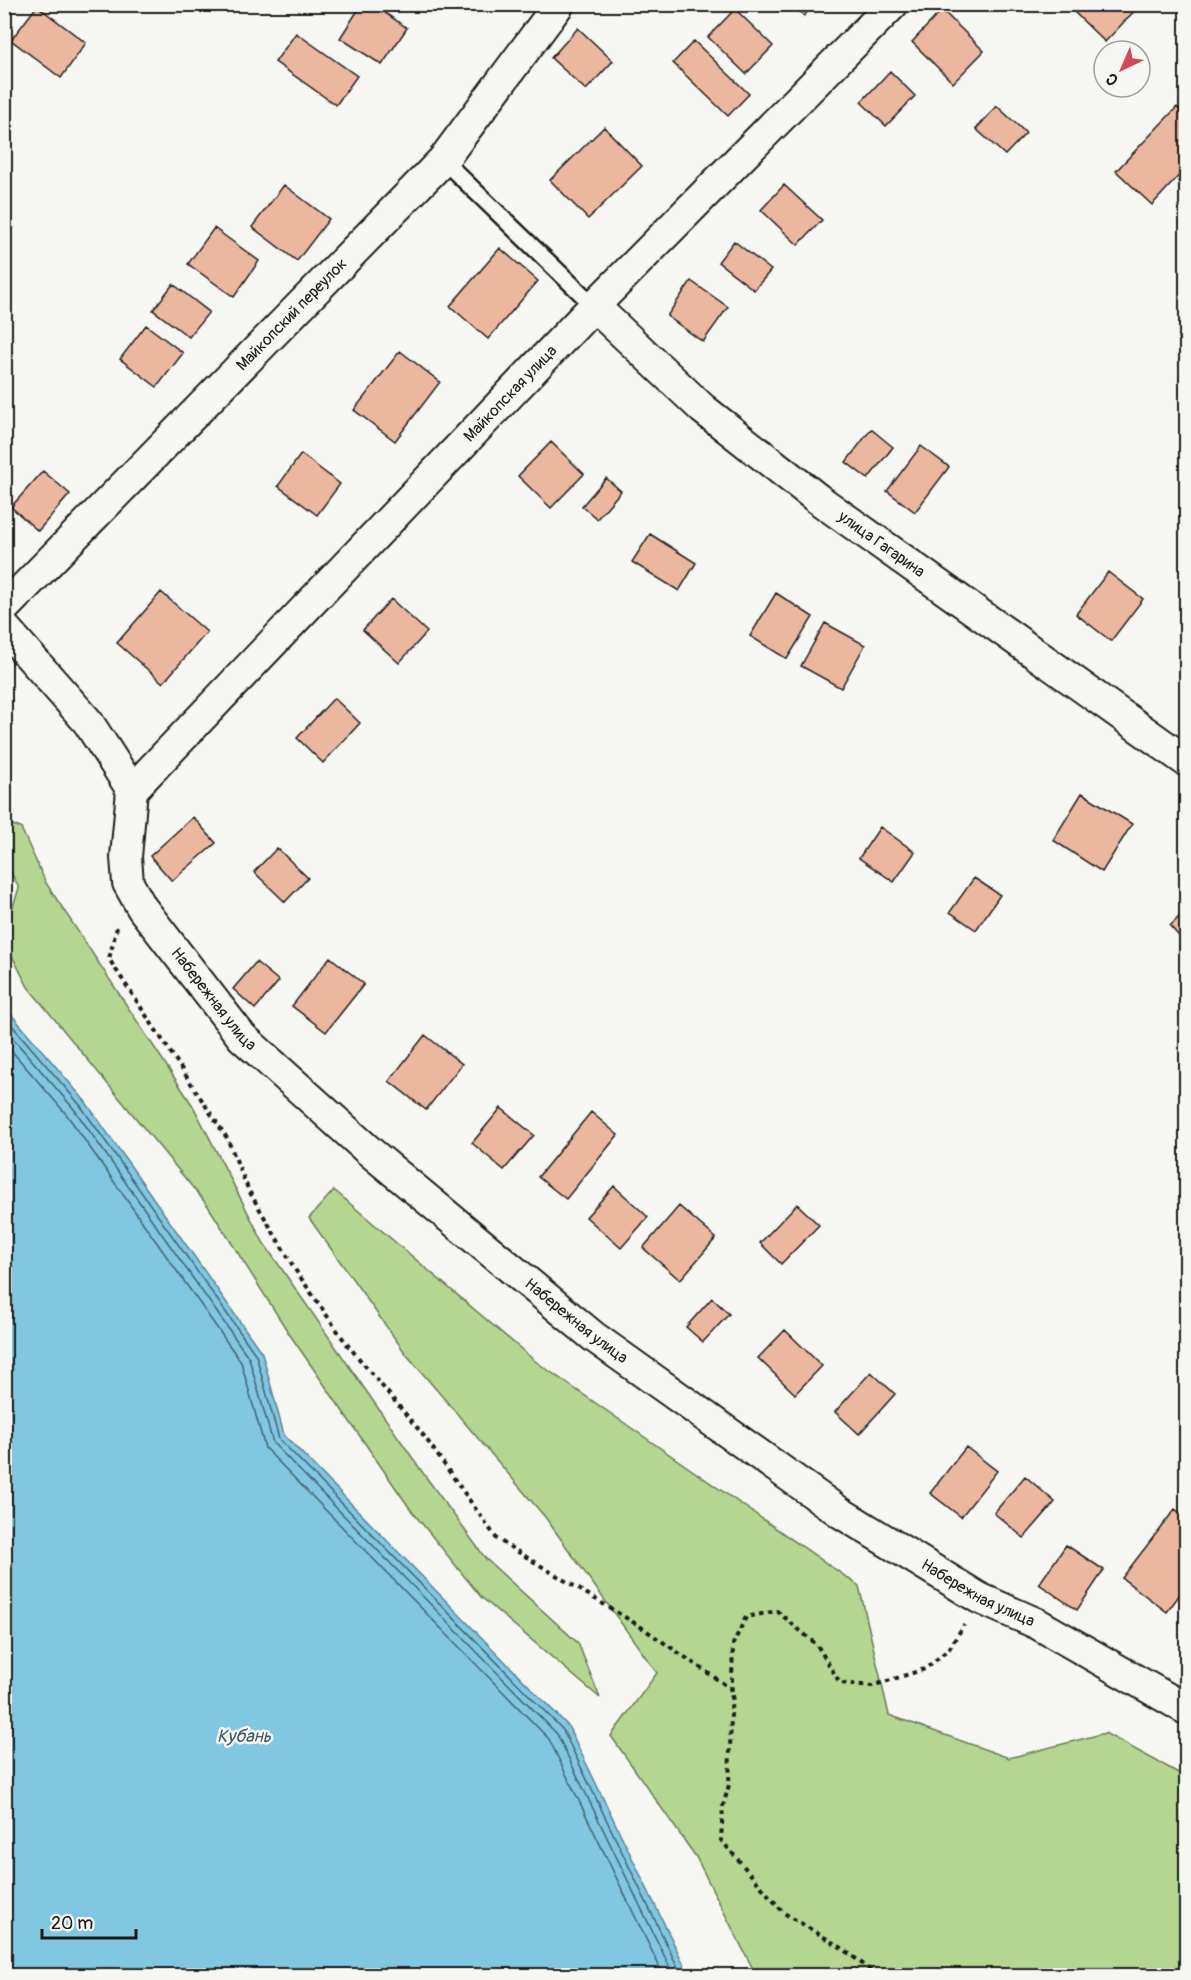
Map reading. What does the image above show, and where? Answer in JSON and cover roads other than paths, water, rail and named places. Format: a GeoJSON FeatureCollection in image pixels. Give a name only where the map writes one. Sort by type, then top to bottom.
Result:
{"type":"FeatureCollection","features":[{"type":"Feature","properties":{"kind":"street","name":"Майкопский переулок"},"geometry":{"type":"LineString","coordinates":[[4,608],[443,160],[559,4]]}},
{"type":"Feature","properties":{"kind":"street","name":"Майкопская улица"},"geometry":{"type":"LineString","coordinates":[[132,790],[594,306],[893,4]]}},
{"type":"Feature","properties":{"kind":"street","name":"улица Гагарина"},"geometry":{"type":"LineString","coordinates":[[594,306],[703,409],[818,499],[1186,760]]}},
{"type":"Feature","properties":{"kind":"street"},"geometry":{"type":"LineString","coordinates":[[4,627],[88,722],[132,790]]}},
{"type":"Feature","properties":{"kind":"street","name":"Набережная улица"},"geometry":{"type":"LineString","coordinates":[[132,790],[126,857],[128,883],[142,908],[243,1038],[369,1151],[594,1337],[842,1513],[980,1598],[1038,1624],[1186,1709]]}},
{"type":"Feature","properties":{"kind":"lane"},"geometry":{"type":"LineString","coordinates":[[443,160],[594,306]]}},
{"type":"Feature","properties":{"kind":"water","name":"Кубань"},"geometry":{"type":"Polygon","coordinates":[[[5,1007],[85,1101],[262,1353],[284,1435],[568,1726],[689,1975],[5,1975],[5,1007]]]}}]}
